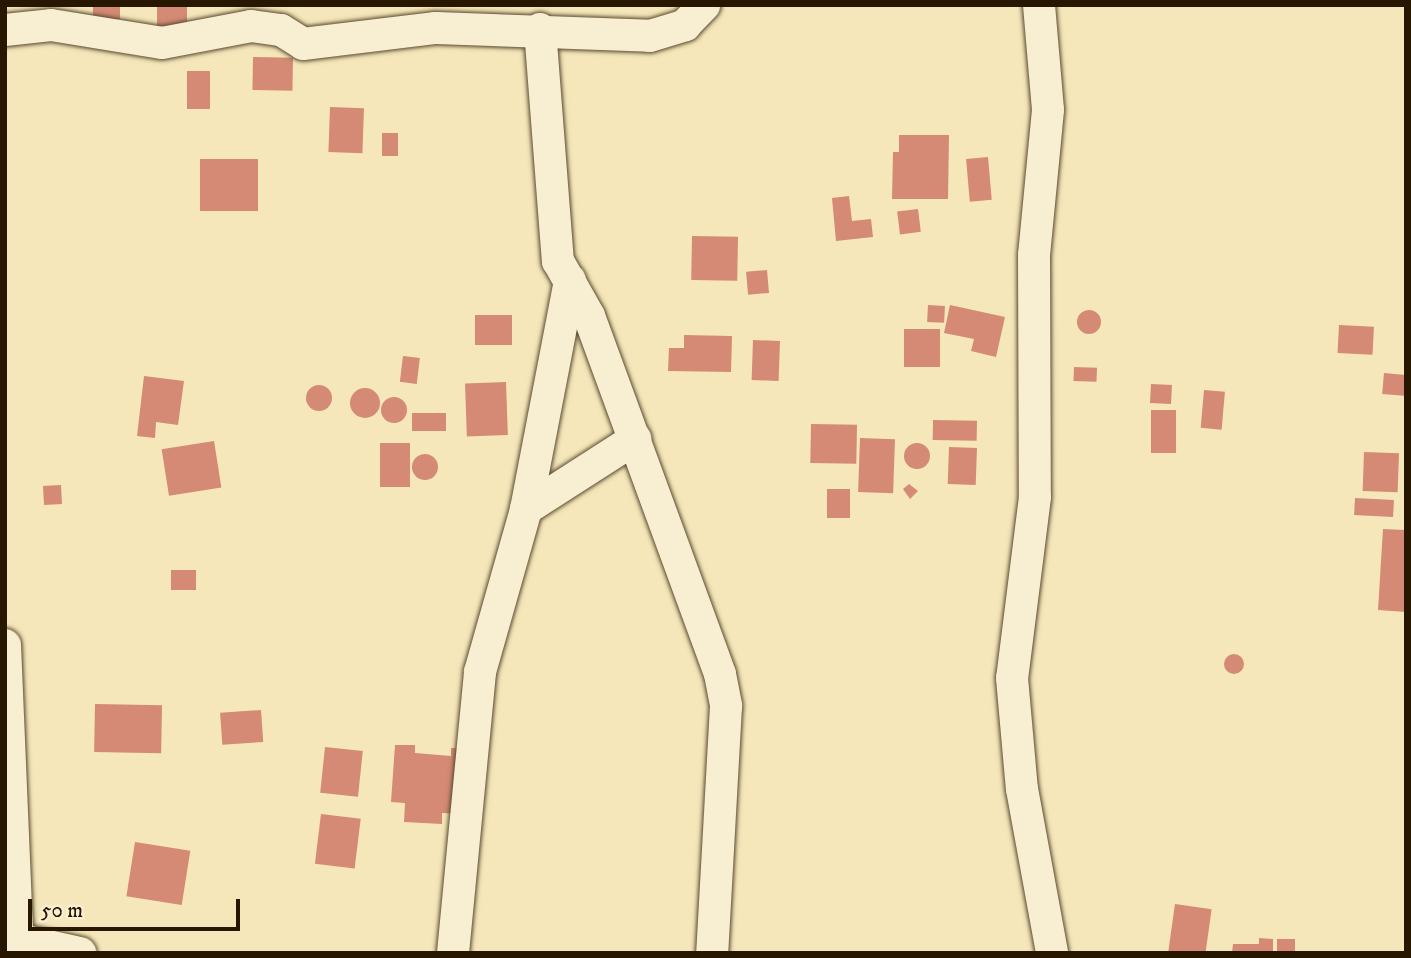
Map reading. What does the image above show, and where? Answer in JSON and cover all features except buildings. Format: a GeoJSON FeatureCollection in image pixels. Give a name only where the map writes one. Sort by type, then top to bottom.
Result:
{"type":"FeatureCollection","features":[{"type":"Feature","properties":{"kind":"street"},"geometry":{"type":"LineString","coordinates":[[5,30],[51,25],[162,43],[251,26],[281,30],[292,40],[314,44],[436,29],[540,29],[650,36],[685,25],[704,5]]}},
{"type":"Feature","properties":{"kind":"street"},"geometry":{"type":"LineString","coordinates":[[1039,5],[1048,110],[1034,255],[1035,497],[1012,678],[1021,789],[1052,953]]}},
{"type":"Feature","properties":{"kind":"street"},"geometry":{"type":"LineString","coordinates":[[540,29],[553,243],[635,439],[720,674],[726,706],[712,953]]}},
{"type":"Feature","properties":{"kind":"street"},"geometry":{"type":"LineString","coordinates":[[453,953],[480,672],[526,509],[570,280]]}},
{"type":"Feature","properties":{"kind":"street"},"geometry":{"type":"LineString","coordinates":[[526,509],[635,439]]}},
{"type":"Feature","properties":{"kind":"street"},"geometry":{"type":"LineString","coordinates":[[5,645],[18,946],[80,953]]}}]}
